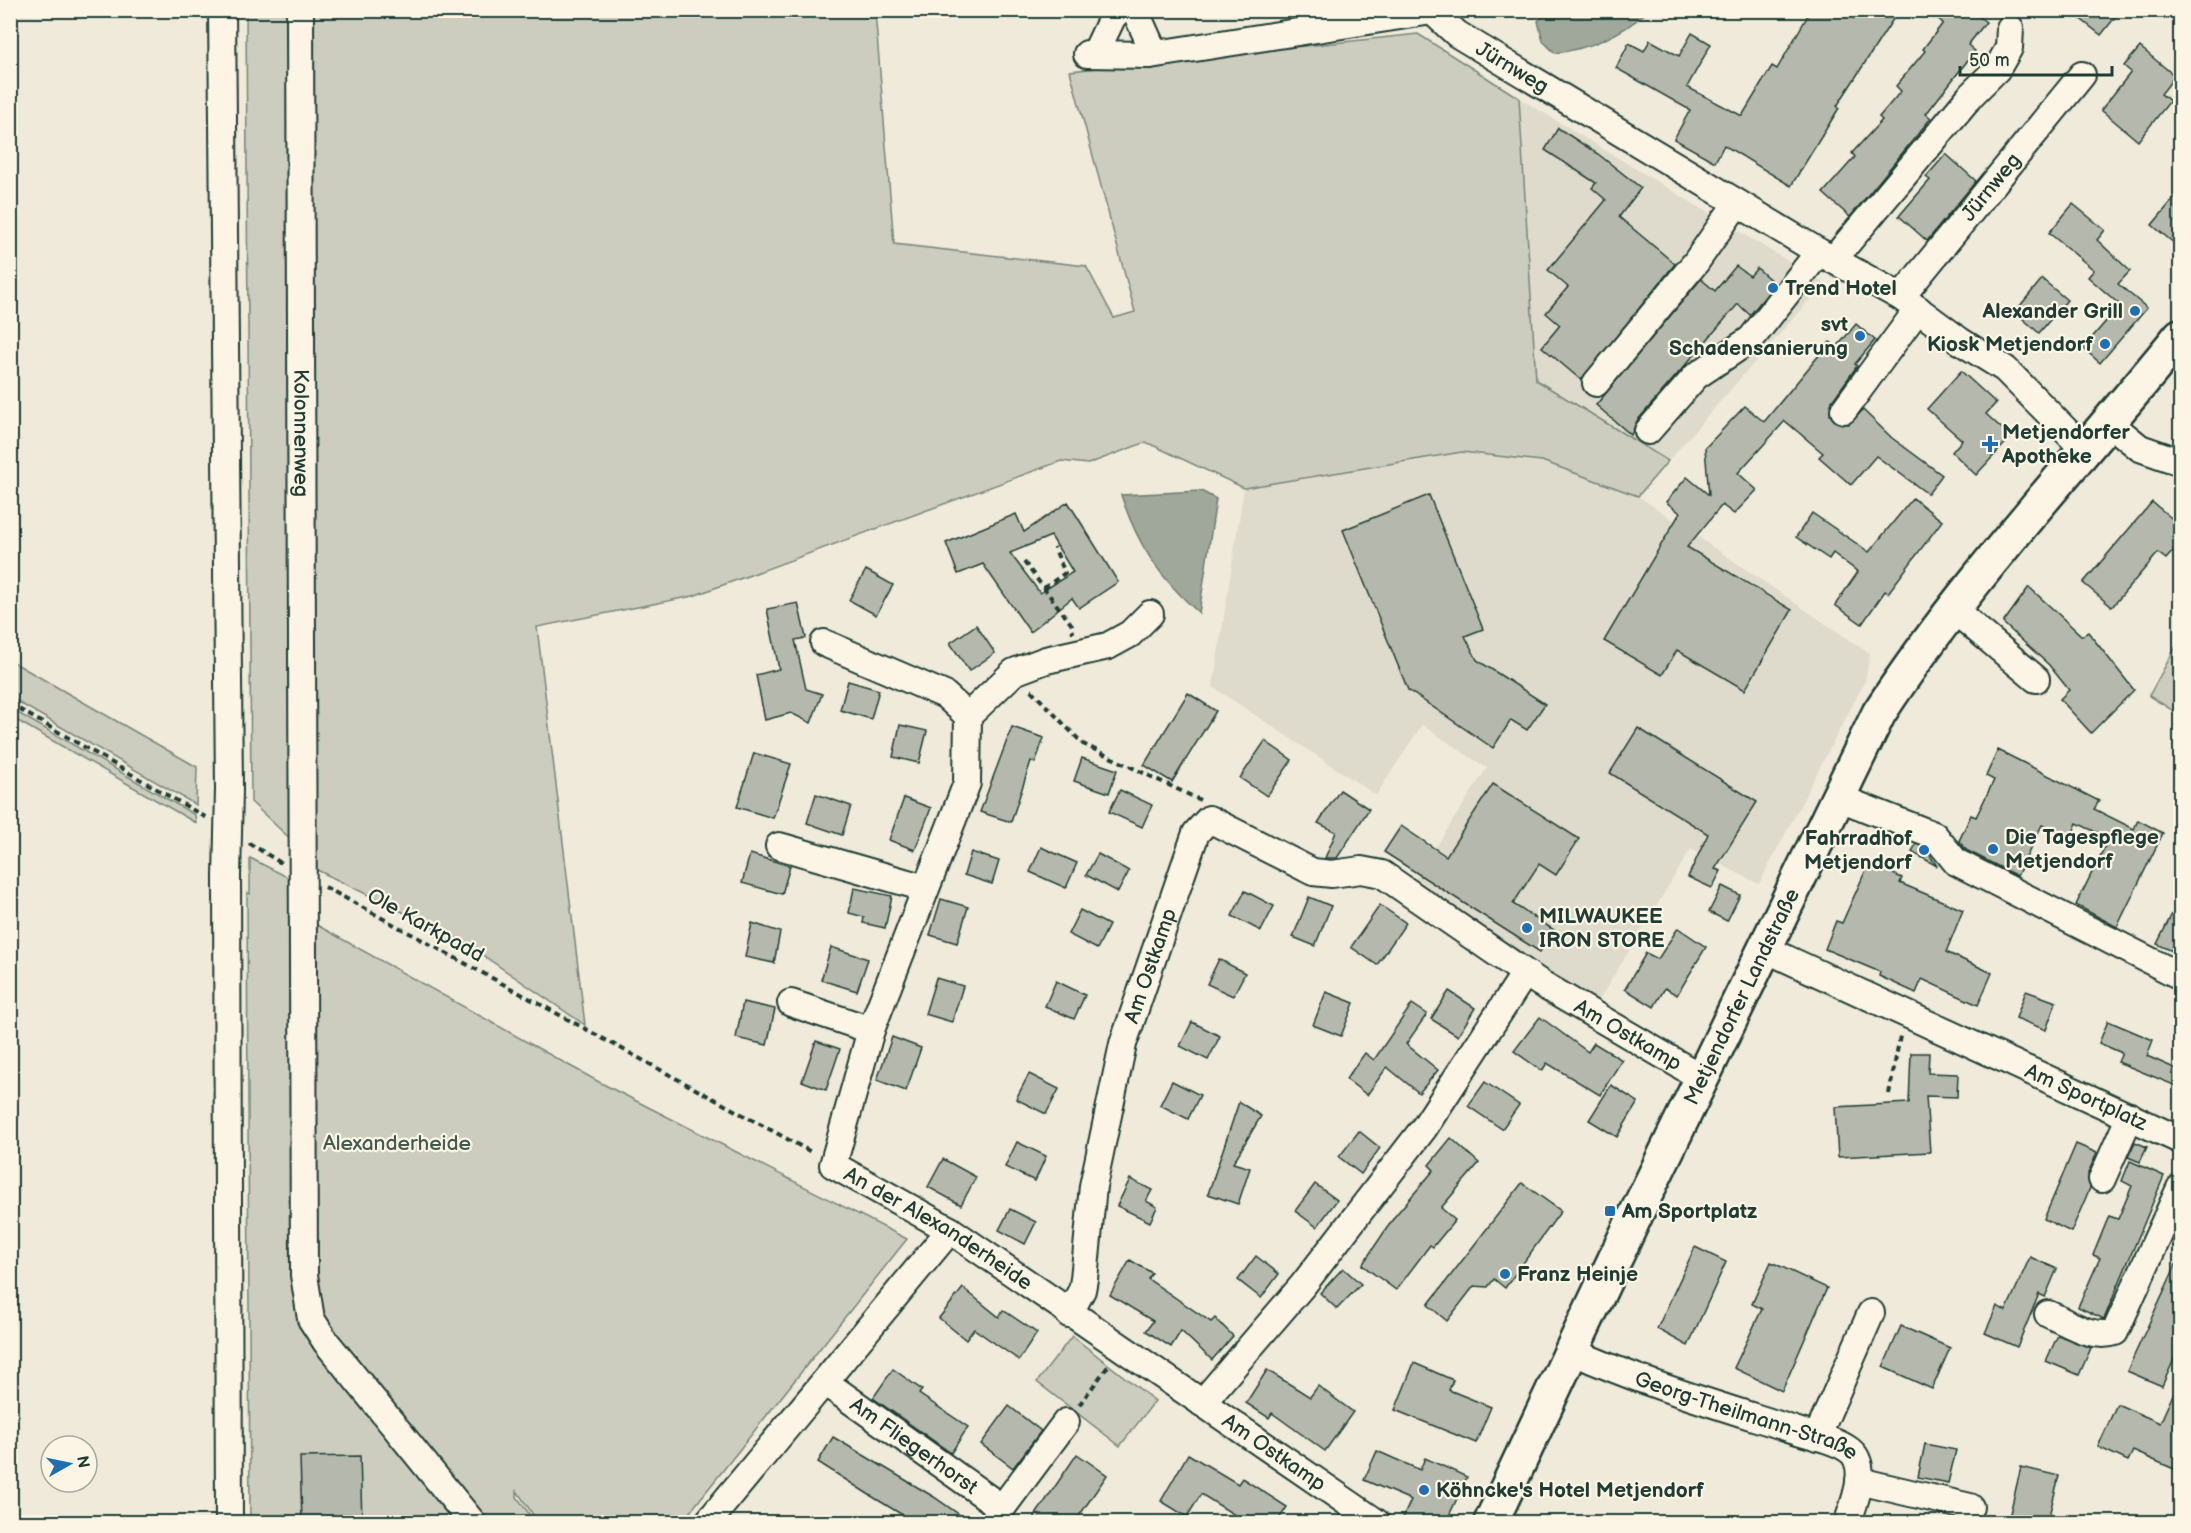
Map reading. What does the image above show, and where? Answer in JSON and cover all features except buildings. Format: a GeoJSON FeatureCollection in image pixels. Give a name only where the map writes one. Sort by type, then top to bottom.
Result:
{"type":"FeatureCollection","features":[{"type":"Feature","properties":{"kind":"main road","name":"Metjendorfer Landstraße"},"geometry":{"type":"LineString","coordinates":[[1491,1522],[1763,948],[1879,713],[1909,666],[1953,609],[2084,448],[2181,336]]}},
{"type":"Feature","properties":{"kind":"street"},"geometry":{"type":"LineString","coordinates":[[222,10],[228,831],[229,1522]]}},
{"type":"Feature","properties":{"kind":"street","name":"Kolonnenweg"},"geometry":{"type":"LineString","coordinates":[[300,10],[304,1275],[311,1319],[326,1341],[472,1522]]}},
{"type":"Feature","properties":{"kind":"street","name":"Jürnweg"},"geometry":{"type":"LineString","coordinates":[[1119,10],[1091,54],[1150,55],[1433,11],[1457,34],[1826,256],[1909,303],[2005,369],[2084,448]]}},
{"type":"Feature","properties":{"kind":"street"},"geometry":{"type":"LineString","coordinates":[[1135,10],[1152,48],[1150,55]]}},
{"type":"Feature","properties":{"kind":"street"},"geometry":{"type":"LineString","coordinates":[[1648,431],[1696,376],[1751,339],[1997,69],[2009,48],[2010,28]]}},
{"type":"Feature","properties":{"kind":"street","name":"Jürnweg"},"geometry":{"type":"LineString","coordinates":[[1909,303],[2082,75]]}},
{"type":"Feature","properties":{"kind":"street"},"geometry":{"type":"LineString","coordinates":[[1596,382],[1696,262],[1737,203]]}},
{"type":"Feature","properties":{"kind":"street"},"geometry":{"type":"LineString","coordinates":[[1844,410],[1909,303]]}},
{"type":"Feature","properties":{"kind":"street"},"geometry":{"type":"LineString","coordinates":[[2108,422],[2140,448],[2181,462]]}},
{"type":"Feature","properties":{"kind":"street"},"geometry":{"type":"LineString","coordinates":[[1953,609],[2036,679]]}},
{"type":"Feature","properties":{"kind":"street"},"geometry":{"type":"LineString","coordinates":[[824,642],[945,695],[968,716],[1014,672],[1046,660],[1108,646],[1130,634],[1150,614]]}},
{"type":"Feature","properties":{"kind":"street","name":"An der Alexanderheide"},"geometry":{"type":"LineString","coordinates":[[968,716],[967,783],[872,1030],[832,1165],[950,1230],[1069,1314]]}},
{"type":"Feature","properties":{"kind":"street"},"geometry":{"type":"LineString","coordinates":[[1837,796],[1934,835],[1956,862],[2181,976]]}},
{"type":"Feature","properties":{"kind":"street","name":"Am Ostkamp"},"geometry":{"type":"LineString","coordinates":[[1376,1522],[1069,1314],[1082,1290],[1093,1186],[1123,1044],[1196,833],[1209,819],[1313,872],[1332,874],[1361,870],[1382,874],[1525,973],[1702,1078]]}},
{"type":"Feature","properties":{"kind":"street"},"geometry":{"type":"LineString","coordinates":[[779,846],[925,888]]}},
{"type":"Feature","properties":{"kind":"street","name":"Am Sportplatz"},"geometry":{"type":"LineString","coordinates":[[1763,948],[2181,1140]]}},
{"type":"Feature","properties":{"kind":"street","name":"Am Ostkamp"},"geometry":{"type":"LineString","coordinates":[[1202,1403],[1303,1285],[1424,1128],[1525,973]]}},
{"type":"Feature","properties":{"kind":"street"},"geometry":{"type":"LineString","coordinates":[[791,1003],[872,1030]]}},
{"type":"Feature","properties":{"kind":"street"},"geometry":{"type":"LineString","coordinates":[[2102,1179],[2130,1116]]}},
{"type":"Feature","properties":{"kind":"street"},"geometry":{"type":"LineString","coordinates":[[2048,1314],[2093,1334],[2105,1336],[2115,1332],[2181,1188]]}},
{"type":"Feature","properties":{"kind":"street","name":"Am Fliegerhorst"},"geometry":{"type":"LineString","coordinates":[[708,1522],[826,1383],[950,1230]]}},
{"type":"Feature","properties":{"kind":"street"},"geometry":{"type":"LineString","coordinates":[[1817,1437],[1870,1313]]}},
{"type":"Feature","properties":{"kind":"street","name":"Georg-Theilmann-Straße"},"geometry":{"type":"LineString","coordinates":[[1572,1352],[1662,1387],[1817,1437],[1851,1451],[1857,1459],[1858,1481],[1848,1522]]}},
{"type":"Feature","properties":{"kind":"street","name":"Am Fliegerhorst"},"geometry":{"type":"LineString","coordinates":[[826,1383],[997,1515],[1066,1422]]}},
{"type":"Feature","properties":{"kind":"street"},"geometry":{"type":"LineString","coordinates":[[1858,1481],[1970,1507]]}},
{"type":"Feature","properties":{"kind":"path"},"geometry":{"type":"LineString","coordinates":[[1044,588],[1065,573],[1054,547]]}},
{"type":"Feature","properties":{"kind":"path"},"geometry":{"type":"LineString","coordinates":[[1024,562],[1072,625],[1075,654]]}},
{"type":"Feature","properties":{"kind":"path"},"geometry":{"type":"LineString","coordinates":[[1014,672],[1083,744],[1202,801],[1209,819]]}},
{"type":"Feature","properties":{"kind":"path","name":"Ole Karkpadd"},"geometry":{"type":"LineString","coordinates":[[10,704],[228,831],[303,866],[832,1165]]}},
{"type":"Feature","properties":{"kind":"path"},"geometry":{"type":"LineString","coordinates":[[1889,1094],[1897,1043],[1910,1017]]}},
{"type":"Feature","properties":{"kind":"path"},"geometry":{"type":"LineString","coordinates":[[1066,1422],[1122,1349]]}},
{"type":"Feature","properties":{"kind":"shaded area"},"geometry":{"type":"Polygon","coordinates":[[[1550,10],[1648,11],[1627,27],[1605,39],[1581,48],[1555,53],[1543,41],[1538,21],[1550,10]]]}},
{"type":"Feature","properties":{"kind":"shaded area"},"geometry":{"type":"Polygon","coordinates":[[[1519,98],[1824,283],[1668,461],[1536,380],[1519,98]]]}},
{"type":"Feature","properties":{"kind":"shaded area"},"geometry":{"type":"Polygon","coordinates":[[[1462,452],[1542,461],[1638,496],[1870,654],[1865,681],[1759,884],[1691,849],[1597,1003],[1412,884],[1487,768],[1422,725],[1376,795],[1213,687],[1244,488],[1462,452]]]}},
{"type":"Feature","properties":{"kind":"shaded area"},"geometry":{"type":"Polygon","coordinates":[[[1201,491],[1216,499],[1199,613],[1172,587],[1151,560],[1135,530],[1121,495],[1201,491]]]}},
{"type":"Feature","properties":{"kind":"green space"},"geometry":{"type":"Polygon","coordinates":[[[246,11],[293,11],[298,846],[251,802],[246,11]]]}},
{"type":"Feature","properties":{"kind":"green space"},"geometry":{"type":"Polygon","coordinates":[[[310,11],[875,11],[894,244],[1086,266],[1114,318],[1135,312],[1070,71],[1418,34],[1519,98],[1536,380],[1668,461],[1638,496],[1542,461],[1462,452],[1244,488],[1146,442],[1088,464],[1061,461],[693,596],[537,627],[585,1025],[462,941],[313,868],[310,11]]]}},
{"type":"Feature","properties":{"kind":"green space"},"geometry":{"type":"Polygon","coordinates":[[[2180,639],[2180,715],[2149,696],[2180,639]]]}},
{"type":"Feature","properties":{"kind":"green space"},"geometry":{"type":"Polygon","coordinates":[[[11,661],[197,767],[196,805],[11,698],[11,661]]]}},
{"type":"Feature","properties":{"kind":"green space"},"geometry":{"type":"Polygon","coordinates":[[[11,709],[195,815],[196,823],[11,717],[11,709]]]}},
{"type":"Feature","properties":{"kind":"green space","name":"Alexanderheide"},"geometry":{"type":"Polygon","coordinates":[[[250,858],[297,882],[313,923],[599,1082],[907,1239],[682,1522],[538,1522],[517,1491],[517,1497],[535,1522],[250,1522],[247,893],[250,894],[250,858]]]}},
{"type":"Feature","properties":{"kind":"green space"},"geometry":{"type":"Polygon","coordinates":[[[1072,1336],[1155,1401],[1120,1446],[1037,1382],[1072,1336]]]}},
{"type":"Feature","properties":{"kind":"place","name":"Trend Hotel"},"geometry":{"type":"Point","coordinates":[1773,288]}},
{"type":"Feature","properties":{"kind":"place","name":"Alexander Grill"},"geometry":{"type":"Point","coordinates":[2135,311]}},
{"type":"Feature","properties":{"kind":"place","name":"svt Schadensanierung"},"geometry":{"type":"Point","coordinates":[1860,336]}},
{"type":"Feature","properties":{"kind":"place","name":"Kiosk Metjendorf"},"geometry":{"type":"Point","coordinates":[2105,344]}},
{"type":"Feature","properties":{"kind":"place","name":"Metjendorfer Apotheke"},"geometry":{"type":"Point","coordinates":[1990,444]}},
{"type":"Feature","properties":{"kind":"place","name":"Die Tagespflege Metjendorf"},"geometry":{"type":"Point","coordinates":[1993,849]}},
{"type":"Feature","properties":{"kind":"place","name":"Fahrradhof Metjendorf"},"geometry":{"type":"Point","coordinates":[1924,850]}},
{"type":"Feature","properties":{"kind":"place","name":"MILWAUKEE IRON STORE"},"geometry":{"type":"Point","coordinates":[1527,928]}},
{"type":"Feature","properties":{"kind":"place","name":"Am Sportplatz"},"geometry":{"type":"Point","coordinates":[1610,1211]}},
{"type":"Feature","properties":{"kind":"place","name":"Franz Heinje"},"geometry":{"type":"Point","coordinates":[1505,1274]}},
{"type":"Feature","properties":{"kind":"place","name":"Köhncke's Hotel Metjendorf"},"geometry":{"type":"Point","coordinates":[1424,1490]}}]}
